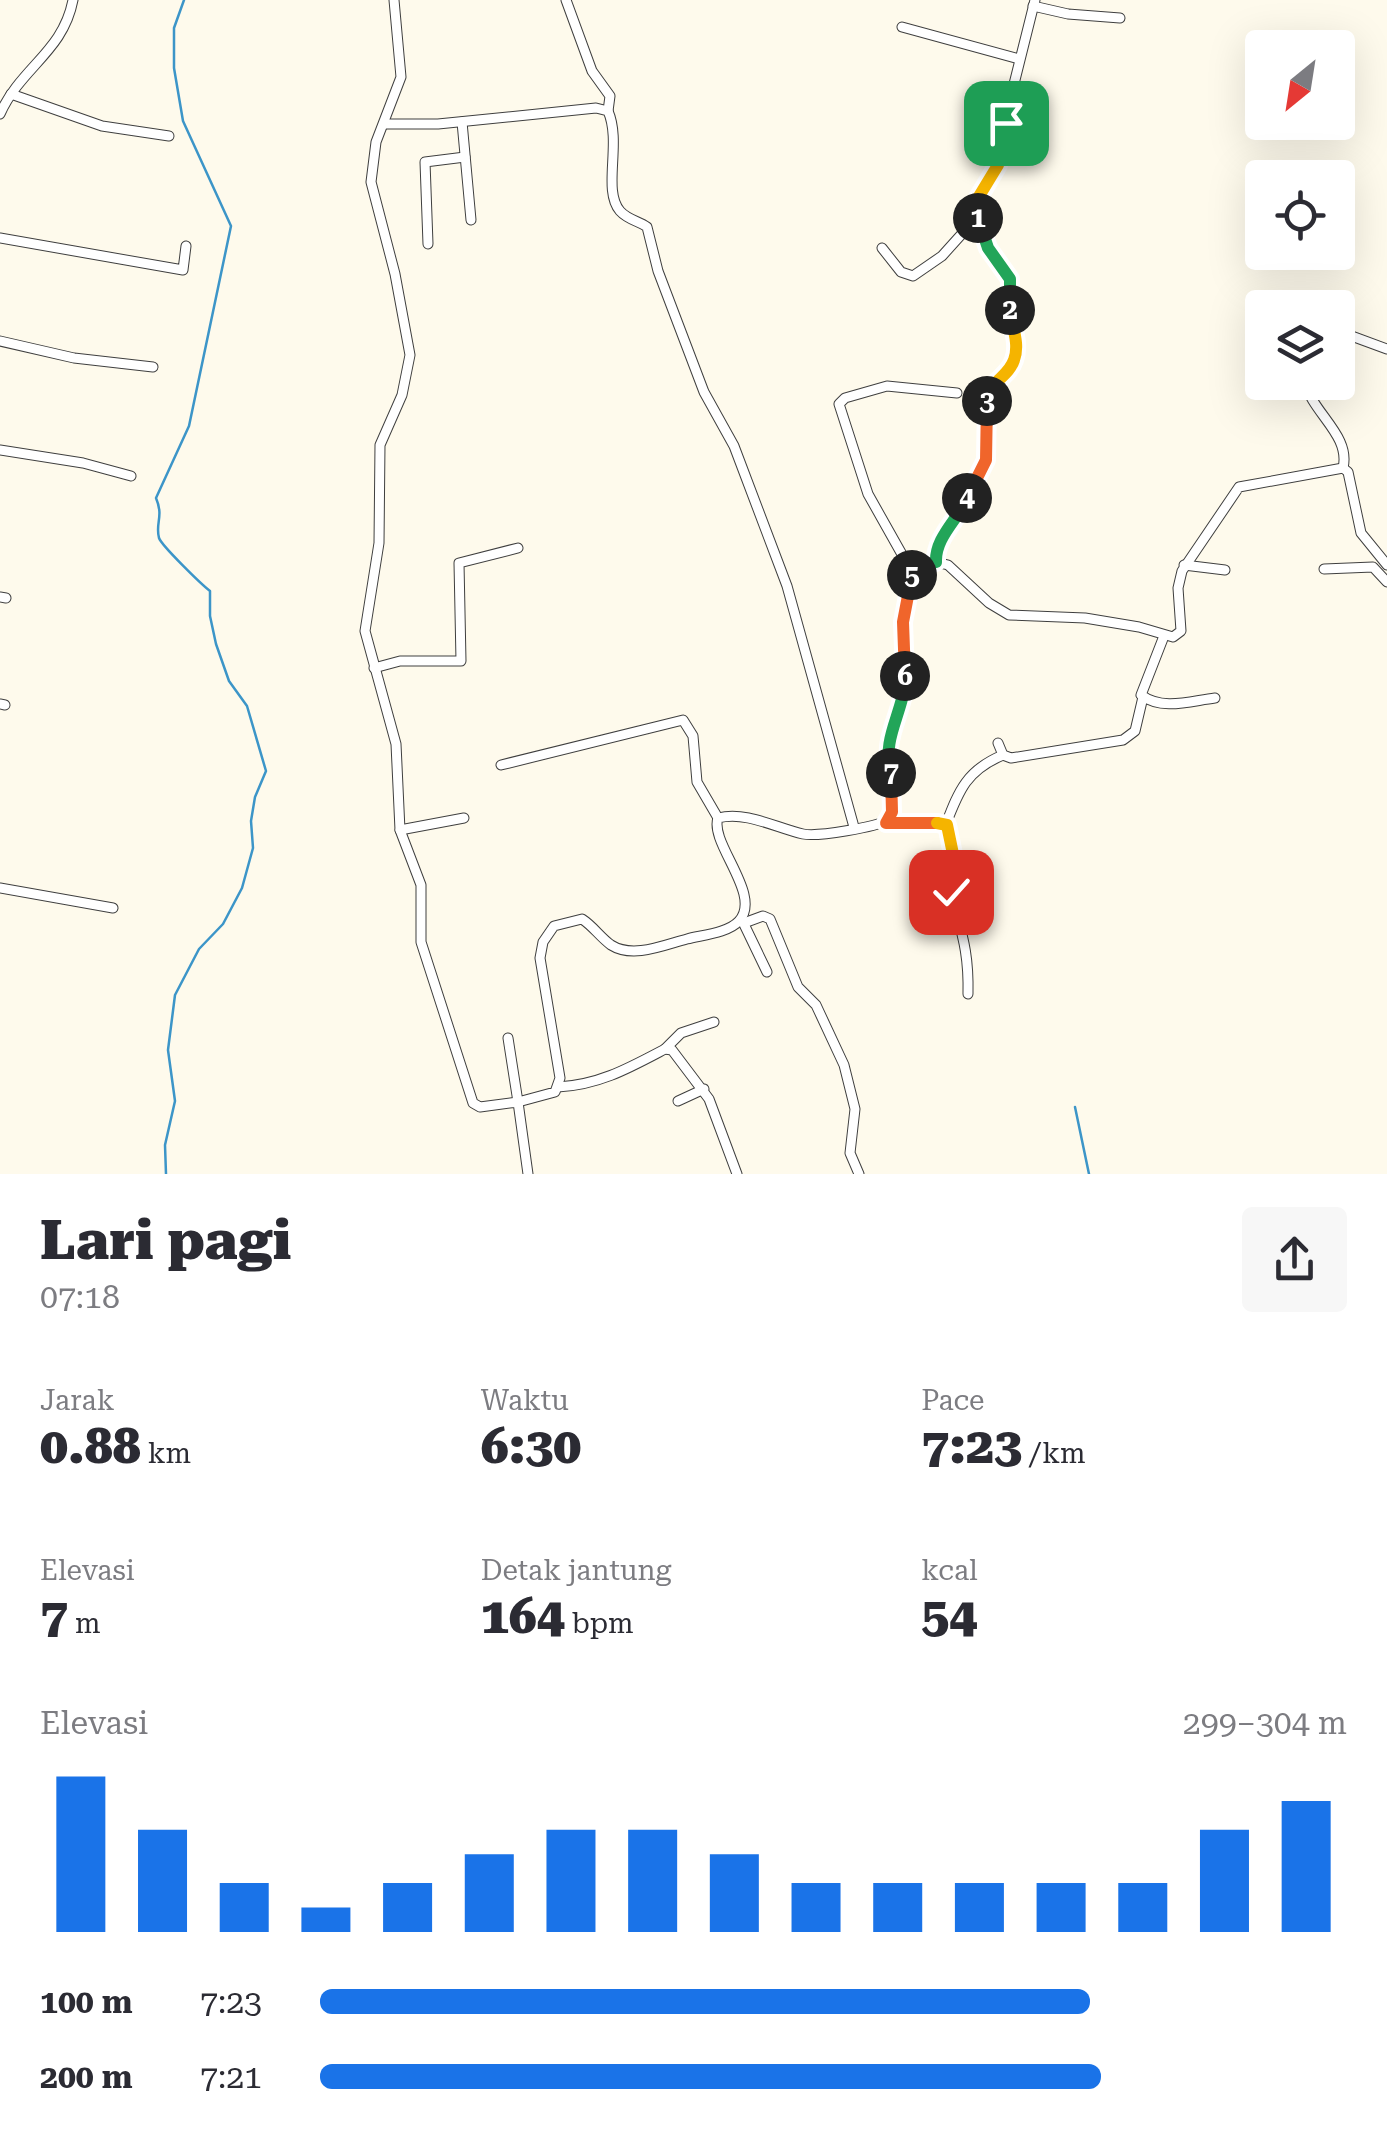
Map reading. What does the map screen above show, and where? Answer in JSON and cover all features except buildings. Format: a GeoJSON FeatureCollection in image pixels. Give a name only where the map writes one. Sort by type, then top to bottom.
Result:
{"type":"FeatureCollection","features":[{"type":"Feature","properties":{"kind":"street"},"geometry":{"type":"LineString","coordinates":[[0,114],[11,94],[61,38],[73,0]]}},
{"type":"Feature","properties":{"kind":"street"},"geometry":{"type":"LineString","coordinates":[[394,0],[402,77],[374,152],[372,196],[395,274],[410,355],[402,395],[383,435],[377,466],[379,542],[366,631],[396,744],[400,830],[421,884],[421,942],[473,1102],[480,1107],[518,1102],[549,1095],[558,1087],[560,1078],[540,958],[543,942],[554,926],[582,919],[612,945],[634,951],[764,916],[770,919],[798,987],[812,1000],[830,1032],[854,1096],[850,1153],[859,1174]]}},
{"type":"Feature","properties":{"kind":"street"},"geometry":{"type":"LineString","coordinates":[[566,0],[592,70],[612,101],[608,110],[616,139],[612,186],[615,202],[628,218],[648,227],[658,270],[704,392],[742,463],[801,628],[819,709],[854,826]]}},
{"type":"Feature","properties":{"kind":"street"},"geometry":{"type":"LineString","coordinates":[[936,562],[942,536],[958,517],[986,460],[990,388],[1008,372],[1016,355],[1010,279],[988,248],[978,216],[979,193],[999,160],[999,144],[1034,3],[1068,14],[1120,18]]}},
{"type":"Feature","properties":{"kind":"street"},"geometry":{"type":"LineString","coordinates":[[902,27],[1019,58]]}},
{"type":"Feature","properties":{"kind":"street"},"geometry":{"type":"LineString","coordinates":[[11,94],[102,126],[169,136]]}},
{"type":"Feature","properties":{"kind":"street"},"geometry":{"type":"LineString","coordinates":[[384,124],[608,110]]}},
{"type":"Feature","properties":{"kind":"street"},"geometry":{"type":"LineString","coordinates":[[462,122],[471,220]]}},
{"type":"Feature","properties":{"kind":"street"},"geometry":{"type":"LineString","coordinates":[[428,244],[425,162],[465,157]]}},
{"type":"Feature","properties":{"kind":"street"},"geometry":{"type":"LineString","coordinates":[[882,248],[900,272],[913,276],[942,256],[978,216]]}},
{"type":"Feature","properties":{"kind":"street"},"geometry":{"type":"LineString","coordinates":[[0,238],[183,270],[186,246]]}},
{"type":"Feature","properties":{"kind":"street"},"geometry":{"type":"LineString","coordinates":[[1355,337],[1387,348]]}},
{"type":"Feature","properties":{"kind":"street"},"geometry":{"type":"LineString","coordinates":[[0,341],[74,358],[154,367]]}},
{"type":"Feature","properties":{"kind":"street"},"geometry":{"type":"LineString","coordinates":[[913,574],[868,494],[839,404],[845,398],[887,386],[956,393]]}},
{"type":"Feature","properties":{"kind":"street"},"geometry":{"type":"LineString","coordinates":[[1312,400],[1341,440],[1343,468]]}},
{"type":"Feature","properties":{"kind":"street"},"geometry":{"type":"LineString","coordinates":[[0,450],[84,463],[131,476]]}},
{"type":"Feature","properties":{"kind":"street"},"geometry":{"type":"LineString","coordinates":[[886,823],[892,812],[893,796],[887,743],[905,696],[903,622],[913,574],[922,566],[936,562],[954,569],[1004,613],[1122,624],[1173,638],[1181,631],[1178,588],[1184,565],[1239,487],[1343,468],[1348,472],[1361,534],[1387,565]]}},
{"type":"Feature","properties":{"kind":"street"},"geometry":{"type":"LineString","coordinates":[[374,668],[400,661],[461,661],[459,563],[518,548]]}},
{"type":"Feature","properties":{"kind":"street"},"geometry":{"type":"LineString","coordinates":[[1184,565],[1225,570]]}},
{"type":"Feature","properties":{"kind":"street"},"geometry":{"type":"LineString","coordinates":[[1324,569],[1373,567],[1387,582]]}},
{"type":"Feature","properties":{"kind":"street"},"geometry":{"type":"LineString","coordinates":[[968,994],[966,938],[950,889],[952,838],[946,824],[956,794],[970,774],[1002,755],[1011,758],[1128,738],[1135,731],[1143,697],[1141,688],[1164,636]]}},
{"type":"Feature","properties":{"kind":"street"},"geometry":{"type":"LineString","coordinates":[[1143,697],[1172,704],[1215,698]]}},
{"type":"Feature","properties":{"kind":"street"},"geometry":{"type":"LineString","coordinates":[[502,765],[683,720],[693,736],[698,782],[718,818],[716,830],[740,885],[743,920],[766,972]]}},
{"type":"Feature","properties":{"kind":"street"},"geometry":{"type":"LineString","coordinates":[[998,743],[1002,755]]}},
{"type":"Feature","properties":{"kind":"street"},"geometry":{"type":"LineString","coordinates":[[718,818],[731,816],[765,822],[812,836],[886,823],[946,824]]}},
{"type":"Feature","properties":{"kind":"street"},"geometry":{"type":"LineString","coordinates":[[400,830],[464,818]]}},
{"type":"Feature","properties":{"kind":"street"},"geometry":{"type":"LineString","coordinates":[[0,888],[113,908]]}},
{"type":"Feature","properties":{"kind":"street"},"geometry":{"type":"LineString","coordinates":[[558,1087],[580,1086],[612,1076],[665,1049],[681,1033],[714,1022]]}},
{"type":"Feature","properties":{"kind":"street"},"geometry":{"type":"LineString","coordinates":[[508,1038],[528,1174]]}},
{"type":"Feature","properties":{"kind":"street"},"geometry":{"type":"LineString","coordinates":[[665,1049],[672,1050],[704,1089],[725,1134],[737,1174]]}},
{"type":"Feature","properties":{"kind":"street"},"geometry":{"type":"LineString","coordinates":[[678,1100],[704,1089]]}},
{"type":"Feature","properties":{"kind":"waterway"},"geometry":{"type":"LineString","coordinates":[[166,1174],[165,1145],[175,1101],[168,1050],[175,995],[199,949],[223,924],[242,888],[253,848],[251,821],[255,797],[266,771],[247,706],[229,681],[216,644],[210,591],[167,549],[158,533],[156,498],[189,426],[231,226],[183,121],[174,68],[174,28],[184,0]]}},
{"type":"Feature","properties":{"kind":"waterway"},"geometry":{"type":"LineString","coordinates":[[1075,1107],[1089,1174]]}},
{"type":"Feature","properties":{"kind":"route"},"geometry":{"type":"LineString","coordinates":[[951,892],[953,854],[947,825],[886,823],[891,817],[893,796],[887,743],[905,696],[903,622],[911,578],[922,566],[936,562],[942,536],[958,517],[986,460],[988,392],[1012,367],[1016,355],[1010,279],[988,248],[978,216],[979,193],[998,165],[1006,123]]}}]}
